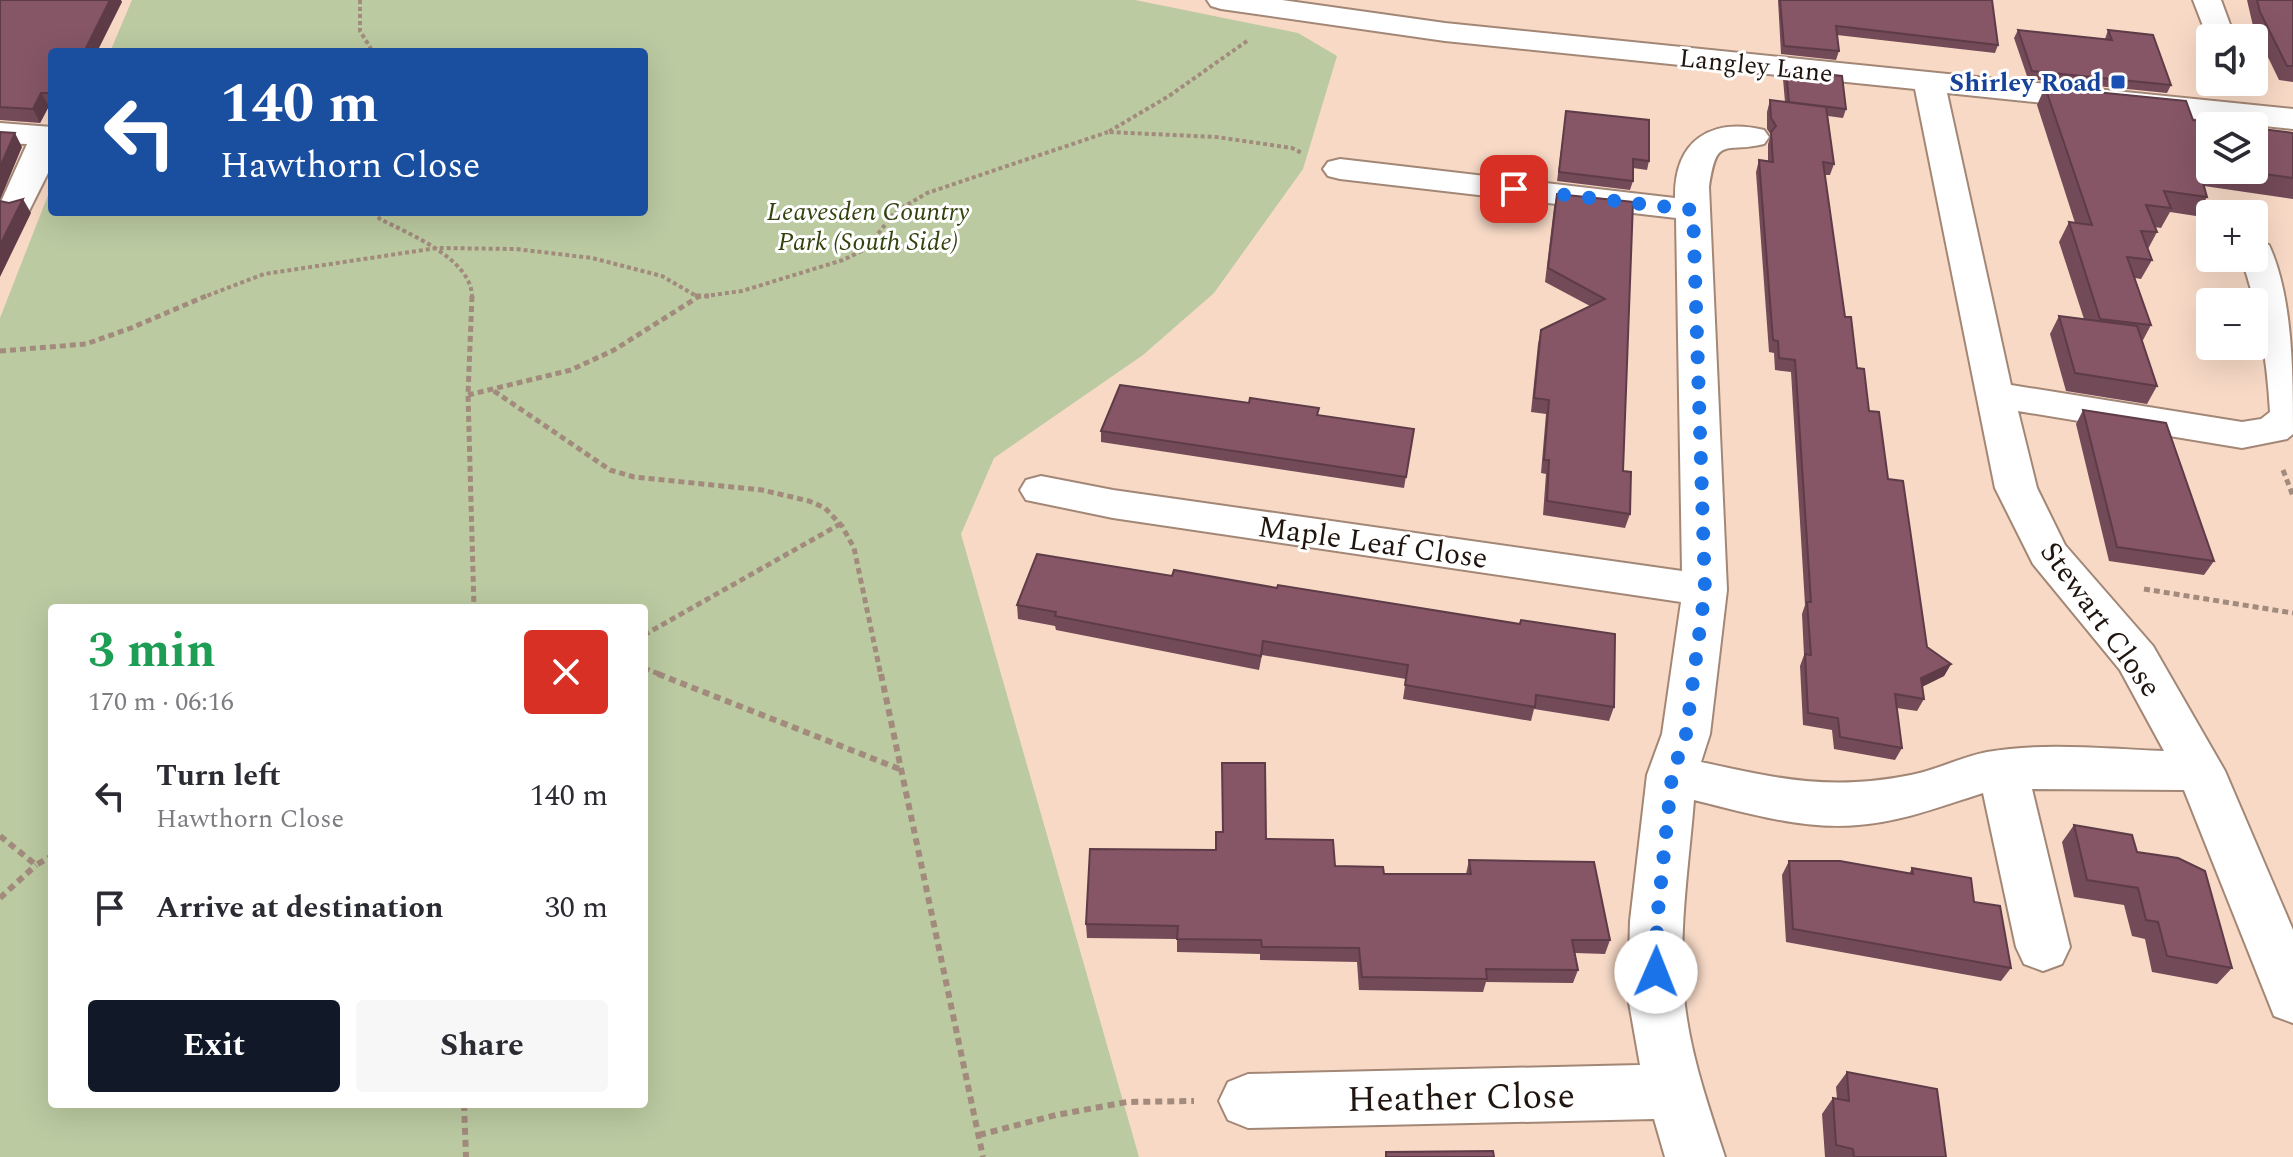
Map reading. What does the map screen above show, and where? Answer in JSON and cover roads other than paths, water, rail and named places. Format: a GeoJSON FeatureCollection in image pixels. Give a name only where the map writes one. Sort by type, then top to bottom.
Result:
{"type":"FeatureCollection","features":[{"type":"Feature","properties":{"kind":"street","name":"Langley Lane"},"geometry":{"type":"LineString","coordinates":[[1221,0],[1445,32],[2228,112]]}},
{"type":"Feature","properties":{"kind":"street"},"geometry":{"type":"LineString","coordinates":[[2207,0],[2215,24]]}},
{"type":"Feature","properties":{"kind":"street","name":"Stewart Close"},"geometry":{"type":"LineString","coordinates":[[1929,83],[2016,488],[2048,553],[2137,658],[2200,771],[2293,998]]}},
{"type":"Feature","properties":{"kind":"street","name":"Langley Lane"},"geometry":{"type":"LineString","coordinates":[[2268,116],[2293,119]]}},
{"type":"Feature","properties":{"kind":"street"},"geometry":{"type":"LineString","coordinates":[[0,133],[46,135],[17,204]]}},
{"type":"Feature","properties":{"kind":"street"},"geometry":{"type":"LineString","coordinates":[[1695,1157],[1674,1091],[1656,997],[1657,921],[1672,775],[1686,734],[1705,590],[1692,198],[1695,162],[1704,147],[1713,139],[1725,136],[1753,137]]}},
{"type":"Feature","properties":{"kind":"street"},"geometry":{"type":"LineString","coordinates":[[1340,169],[1692,198]]}},
{"type":"Feature","properties":{"kind":"street"},"geometry":{"type":"LineString","coordinates":[[1994,395],[2124,413],[2242,435],[2273,430],[2290,416],[2273,273]]}},
{"type":"Feature","properties":{"kind":"street","name":"Maple Leaf Close"},"geometry":{"type":"LineString","coordinates":[[1041,490],[1129,506],[1705,590]]}},
{"type":"Feature","properties":{"kind":"street"},"geometry":{"type":"LineString","coordinates":[[1672,775],[1784,801],[1857,805],[1915,795],[1987,772],[2136,768],[2200,771]]}},
{"type":"Feature","properties":{"kind":"street"},"geometry":{"type":"LineString","coordinates":[[2003,771],[2043,947]]}},
{"type":"Feature","properties":{"kind":"street","name":"Heather Close"},"geometry":{"type":"LineString","coordinates":[[1248,1101],[1674,1091]]}},
{"type":"Feature","properties":{"kind":"place","name":"Shirley Road"},"geometry":{"type":"Point","coordinates":[2118,82]}},
{"type":"Feature","properties":{"kind":"park label","name":"Leavesden Country Park (South Side)"},"geometry":{"type":"Point","coordinates":[868,226]}}]}
